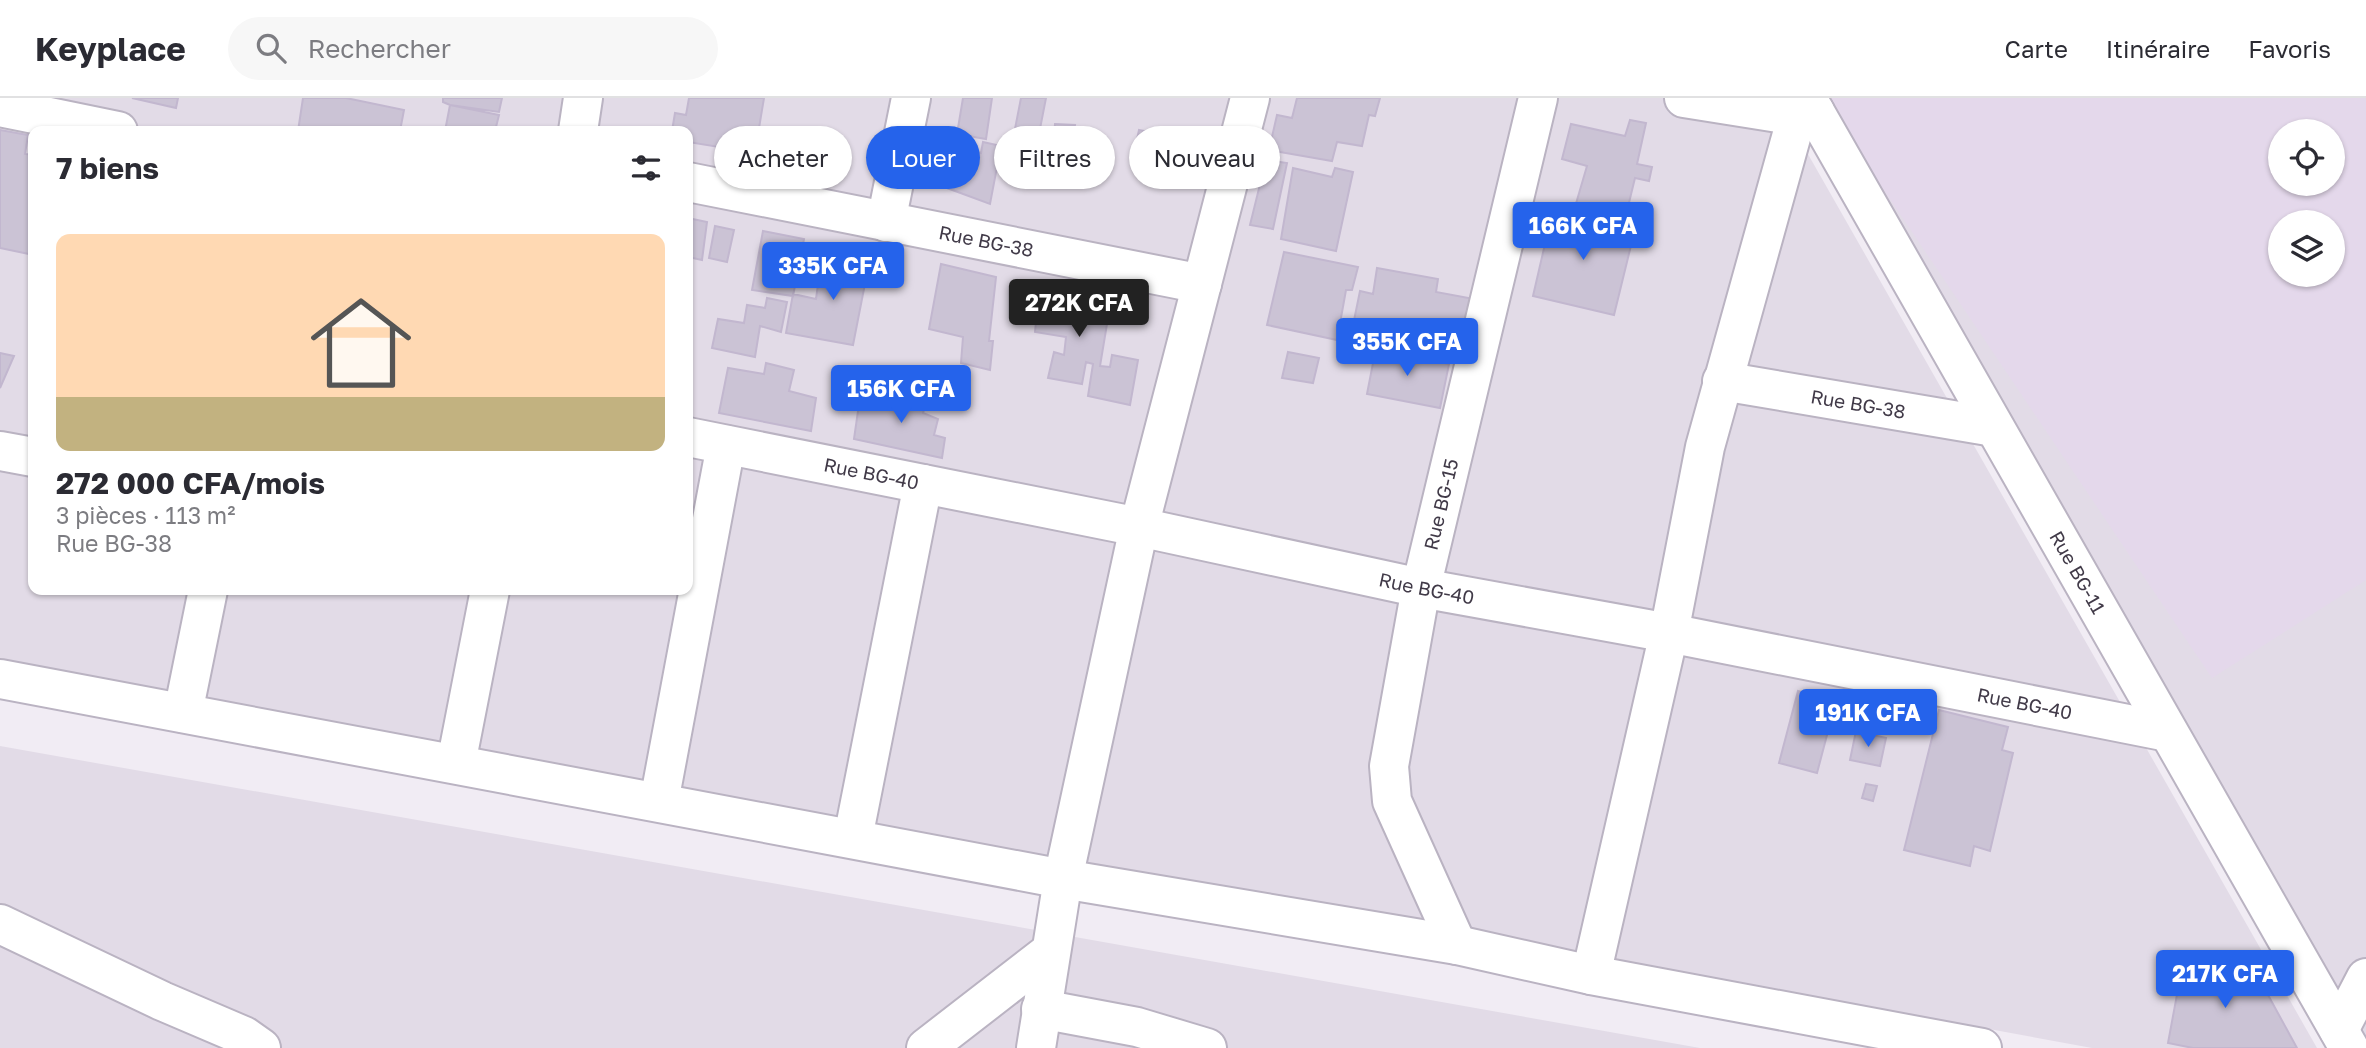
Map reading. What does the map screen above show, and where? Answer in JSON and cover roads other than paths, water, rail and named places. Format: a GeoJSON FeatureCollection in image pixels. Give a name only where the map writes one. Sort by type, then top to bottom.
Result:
{"type":"FeatureCollection","features":[{"type":"Feature","properties":{"kind":"street"},"geometry":{"type":"LineString","coordinates":[[579,126],[583,98]]}},
{"type":"Feature","properties":{"kind":"street"},"geometry":{"type":"LineString","coordinates":[[886,222],[912,98]]}},
{"type":"Feature","properties":{"kind":"street"},"geometry":{"type":"LineString","coordinates":[[1036,1048],[1063,878],[1139,527],[1250,98]]}},
{"type":"Feature","properties":{"kind":"street","name":"Rue BG-15"},"geometry":{"type":"LineString","coordinates":[[1457,945],[1392,801],[1389,766],[1421,588],[1538,98]]}},
{"type":"Feature","properties":{"kind":"street"},"geometry":{"type":"LineString","coordinates":[[1591,975],[1670,633],[1705,447],[1722,381],[1806,109],[1684,98]]}},
{"type":"Feature","properties":{"kind":"street"},"geometry":{"type":"LineString","coordinates":[[0,107],[70,109],[107,126]]}},
{"type":"Feature","properties":{"kind":"street","name":"Rue BG-11"},"geometry":{"type":"LineString","coordinates":[[1806,109],[1994,427],[2344,1039]]}},
{"type":"Feature","properties":{"kind":"street","name":"Rue BG-38"},"geometry":{"type":"LineString","coordinates":[[693,182],[1202,284]]}},
{"type":"Feature","properties":{"kind":"street","name":"Rue BG-38"},"geometry":{"type":"LineString","coordinates":[[1722,381],[1994,427]]}},
{"type":"Feature","properties":{"kind":"street","name":"Rue BG-40"},"geometry":{"type":"LineString","coordinates":[[693,438],[1139,527],[1421,588],[1670,633],[2168,732]]}},
{"type":"Feature","properties":{"kind":"street"},"geometry":{"type":"LineString","coordinates":[[659,802],[726,445]]}},
{"type":"Feature","properties":{"kind":"street"},"geometry":{"type":"LineString","coordinates":[[0,451],[28,456]]}},
{"type":"Feature","properties":{"kind":"street"},"geometry":{"type":"LineString","coordinates":[[853,838],[923,484]]}},
{"type":"Feature","properties":{"kind":"street"},"geometry":{"type":"LineString","coordinates":[[183,713],[207,595]]}},
{"type":"Feature","properties":{"kind":"street"},"geometry":{"type":"LineString","coordinates":[[456,764],[489,595]]}},
{"type":"Feature","properties":{"kind":"street"},"geometry":{"type":"LineString","coordinates":[[0,679],[1063,878],[1457,945],[1591,975],[1982,1048]]}},
{"type":"Feature","properties":{"kind":"street"},"geometry":{"type":"LineString","coordinates":[[0,924],[244,1036],[261,1048]]}},
{"type":"Feature","properties":{"kind":"street"},"geometry":{"type":"LineString","coordinates":[[926,1048],[1050,952]]}},
{"type":"Feature","properties":{"kind":"street"},"geometry":{"type":"LineString","coordinates":[[2344,1039],[2366,978]]}},
{"type":"Feature","properties":{"kind":"street"},"geometry":{"type":"LineString","coordinates":[[1041,1009],[1137,1027],[1207,1048]]}}]}
